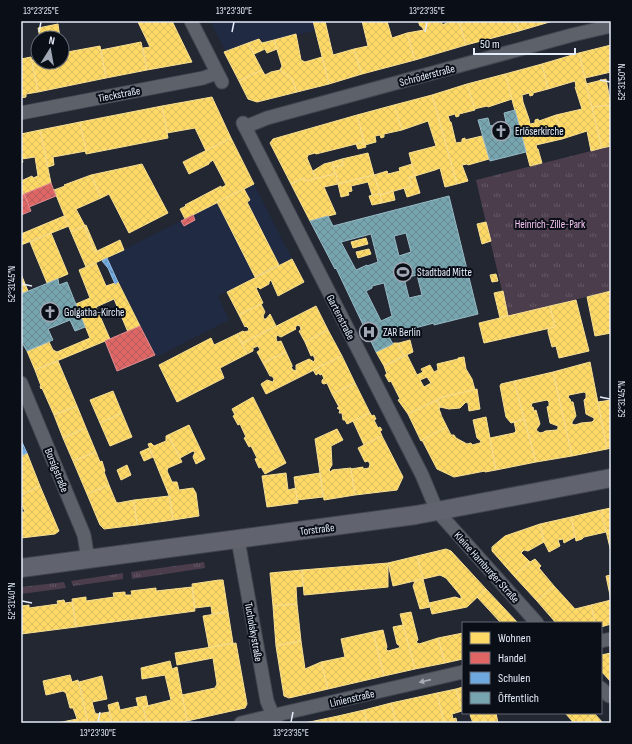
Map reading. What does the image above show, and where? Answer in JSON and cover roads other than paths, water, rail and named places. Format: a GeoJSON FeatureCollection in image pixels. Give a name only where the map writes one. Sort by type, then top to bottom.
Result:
{"type":"FeatureCollection","features":[{"type":"Feature","properties":{"kind":"main road","name":"Torstraße"},"geometry":{"type":"LineString","coordinates":[[21,568],[341,526],[437,511],[611,478]]}},
{"type":"Feature","properties":{"kind":"street","name":"Tieckstraße"},"geometry":{"type":"LineString","coordinates":[[21,113],[203,78],[219,78],[191,21]]}},
{"type":"Feature","properties":{"kind":"street","name":"Schröderstraße"},"geometry":{"type":"LineString","coordinates":[[244,125],[572,35],[611,26]]}},
{"type":"Feature","properties":{"kind":"street","name":"Gartenstraße"},"geometry":{"type":"LineString","coordinates":[[244,125],[422,475],[437,511]]}},
{"type":"Feature","properties":{"kind":"street","name":"Borsigstraße"},"geometry":{"type":"LineString","coordinates":[[21,383],[84,536],[88,559]]}},
{"type":"Feature","properties":{"kind":"street","name":"Kleine Hamburger Straße"},"geometry":{"type":"LineString","coordinates":[[437,511],[536,622]]}},
{"type":"Feature","properties":{"kind":"street","name":"Tucholskystraße"},"geometry":{"type":"LineString","coordinates":[[238,540],[267,701],[274,719]]}},
{"type":"Feature","properties":{"kind":"street","name":"Linienstraße"},"geometry":{"type":"LineString","coordinates":[[241,723],[274,719],[462,672]]}},
{"type":"Feature","properties":{"kind":"place","name":"Erlöserkirche"},"geometry":{"type":"Point","coordinates":[501,131]}},
{"type":"Feature","properties":{"kind":"place","name":"Stadtbad Mitte"},"geometry":{"type":"Point","coordinates":[403,272]}},
{"type":"Feature","properties":{"kind":"place","name":"Golgatha-Kirche"},"geometry":{"type":"Point","coordinates":[50,312]}},
{"type":"Feature","properties":{"kind":"place","name":"ZAR Berlin"},"geometry":{"type":"Point","coordinates":[369,332]}},
{"type":"Feature","properties":{"kind":"park label","name":"Heinrich-Zille-Park"},"geometry":{"type":"Point","coordinates":[550,224]}}]}
